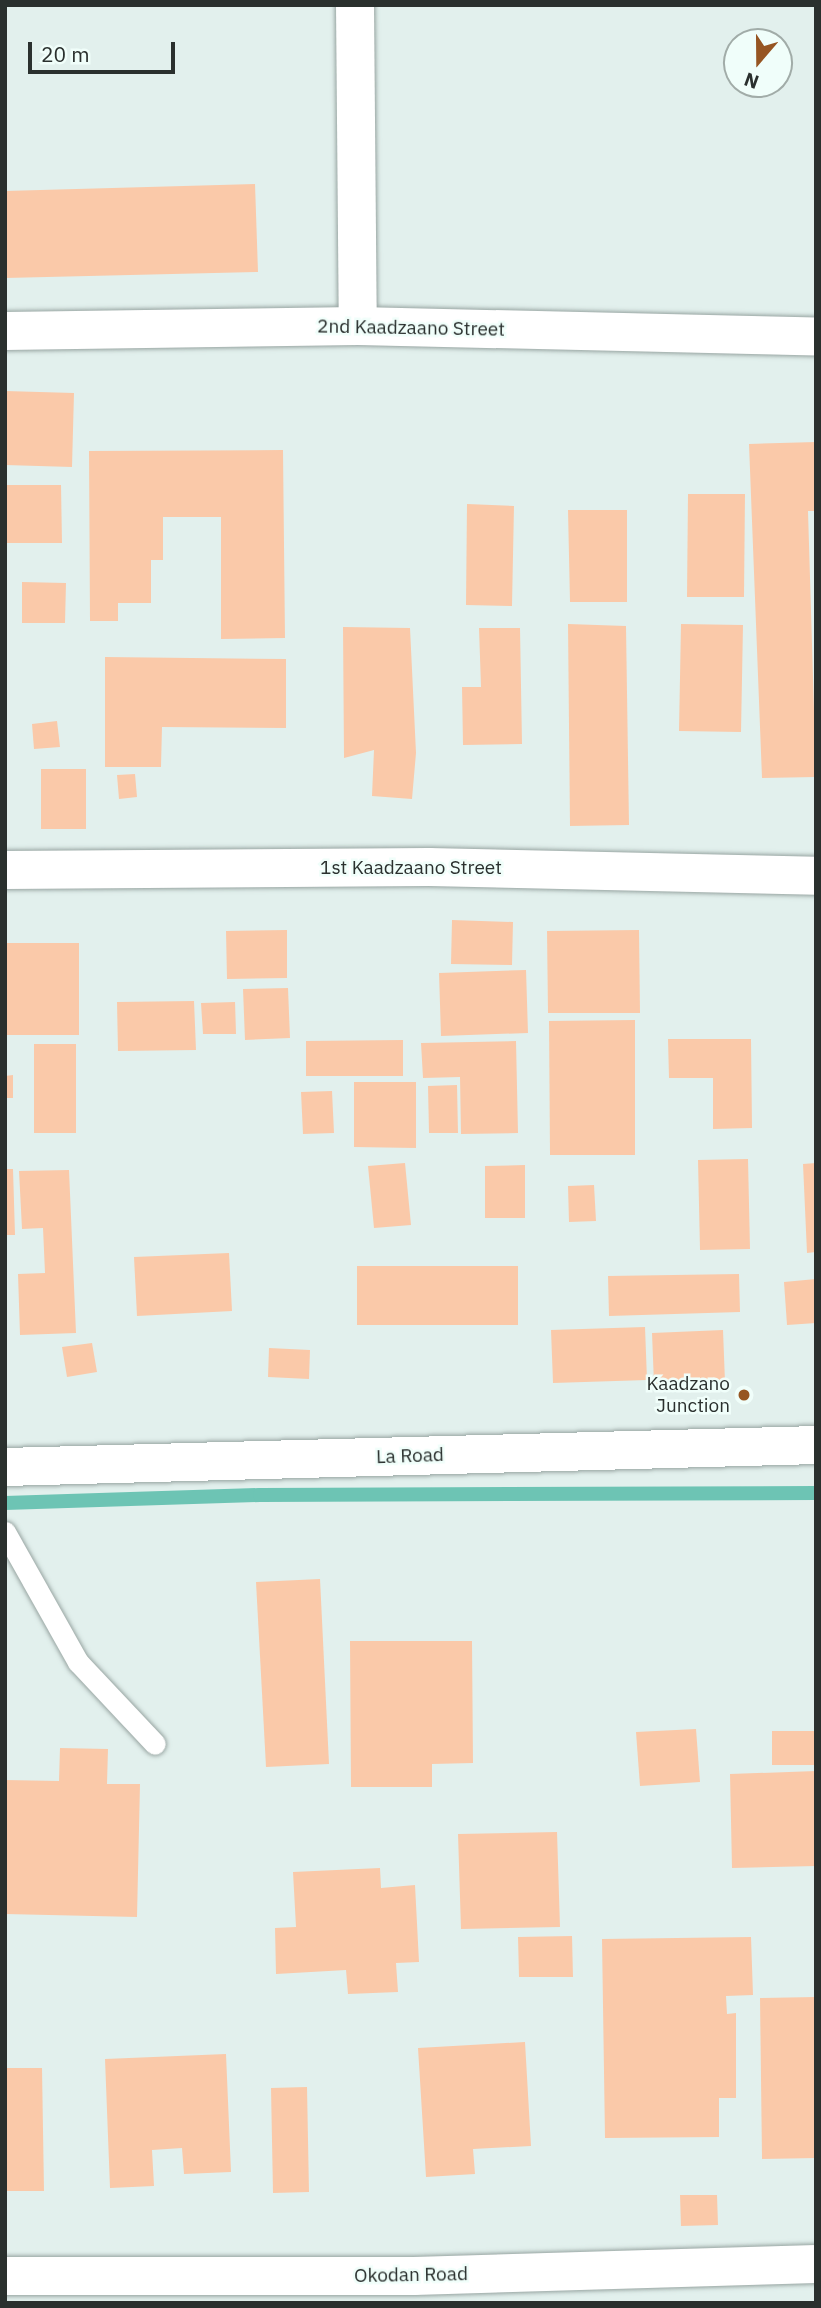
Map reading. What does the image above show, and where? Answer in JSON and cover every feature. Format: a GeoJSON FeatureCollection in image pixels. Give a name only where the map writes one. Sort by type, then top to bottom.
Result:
{"type":"FeatureCollection","features":[{"type":"Feature","properties":{"kind":"street"},"geometry":{"type":"LineString","coordinates":[[355,5],[358,326]]}},
{"type":"Feature","properties":{"kind":"street","name":"2nd Kaadzaano Street"},"geometry":{"type":"LineString","coordinates":[[5,331],[358,326],[816,336]]}},
{"type":"Feature","properties":{"kind":"street","name":"1st Kaadzaano Street"},"geometry":{"type":"LineString","coordinates":[[5,870],[429,867],[816,876]]}},
{"type":"Feature","properties":{"kind":"street","name":"La Road"},"geometry":{"type":"LineString","coordinates":[[5,1467],[816,1445]]}},
{"type":"Feature","properties":{"kind":"street","name":"Okodan Road"},"geometry":{"type":"LineString","coordinates":[[5,2276],[414,2289],[816,2264]]}},
{"type":"Feature","properties":{"kind":"lane"},"geometry":{"type":"LineString","coordinates":[[5,1532],[78,1662],[155,1744]]}},
{"type":"Feature","properties":{"kind":"building"},"geometry":{"type":"Polygon","coordinates":[[[255,184],[258,272],[5,278],[5,191],[255,184]]]}},
{"type":"Feature","properties":{"kind":"building"},"geometry":{"type":"Polygon","coordinates":[[[5,391],[74,393],[72,467],[5,465],[5,391]]]}},
{"type":"Feature","properties":{"kind":"building"},"geometry":{"type":"Polygon","coordinates":[[[816,442],[816,511],[808,511],[816,777],[762,778],[749,444],[816,442]]]}},
{"type":"Feature","properties":{"kind":"building"},"geometry":{"type":"Polygon","coordinates":[[[283,450],[285,638],[221,639],[221,517],[163,517],[163,560],[151,560],[151,603],[118,603],[118,621],[90,621],[89,451],[283,450]]]}},
{"type":"Feature","properties":{"kind":"building"},"geometry":{"type":"Polygon","coordinates":[[[5,485],[61,485],[62,543],[5,543],[5,485]]]}},
{"type":"Feature","properties":{"kind":"building"},"geometry":{"type":"Polygon","coordinates":[[[688,494],[745,494],[744,597],[687,597],[688,494]]]}},
{"type":"Feature","properties":{"kind":"building"},"geometry":{"type":"Polygon","coordinates":[[[467,504],[514,506],[512,606],[466,605],[467,504]]]}},
{"type":"Feature","properties":{"kind":"building"},"geometry":{"type":"Polygon","coordinates":[[[568,510],[627,510],[627,602],[570,602],[568,510]]]}},
{"type":"Feature","properties":{"kind":"building"},"geometry":{"type":"Polygon","coordinates":[[[22,582],[66,583],[65,623],[22,623],[22,582]]]}},
{"type":"Feature","properties":{"kind":"building"},"geometry":{"type":"Polygon","coordinates":[[[568,624],[626,626],[629,825],[570,826],[568,624]]]}},
{"type":"Feature","properties":{"kind":"building"},"geometry":{"type":"Polygon","coordinates":[[[681,624],[743,625],[741,732],[679,731],[681,624]]]}},
{"type":"Feature","properties":{"kind":"building"},"geometry":{"type":"Polygon","coordinates":[[[343,627],[410,628],[416,753],[412,799],[372,796],[374,750],[344,758],[343,627]]]}},
{"type":"Feature","properties":{"kind":"building"},"geometry":{"type":"Polygon","coordinates":[[[479,628],[520,628],[522,744],[463,745],[462,687],[481,687],[479,628]]]}},
{"type":"Feature","properties":{"kind":"building"},"geometry":{"type":"Polygon","coordinates":[[[105,657],[286,659],[286,728],[162,727],[161,767],[105,767],[105,657]]]}},
{"type":"Feature","properties":{"kind":"building"},"geometry":{"type":"Polygon","coordinates":[[[57,721],[60,747],[34,749],[32,724],[57,721]]]}},
{"type":"Feature","properties":{"kind":"building"},"geometry":{"type":"Polygon","coordinates":[[[41,769],[86,769],[86,829],[41,829],[41,769]]]}},
{"type":"Feature","properties":{"kind":"building"},"geometry":{"type":"Polygon","coordinates":[[[135,774],[137,797],[119,799],[117,775],[135,774]]]}},
{"type":"Feature","properties":{"kind":"building"},"geometry":{"type":"Polygon","coordinates":[[[452,920],[513,922],[512,965],[451,964],[452,920]]]}},
{"type":"Feature","properties":{"kind":"building"},"geometry":{"type":"Polygon","coordinates":[[[287,930],[287,978],[227,979],[226,931],[287,930]]]}},
{"type":"Feature","properties":{"kind":"building"},"geometry":{"type":"Polygon","coordinates":[[[639,930],[640,1013],[548,1013],[547,931],[639,930]]]}},
{"type":"Feature","properties":{"kind":"building"},"geometry":{"type":"Polygon","coordinates":[[[5,943],[79,943],[79,1035],[5,1035],[5,943]]]}},
{"type":"Feature","properties":{"kind":"building"},"geometry":{"type":"Polygon","coordinates":[[[526,970],[528,1033],[441,1036],[439,973],[526,970]]]}},
{"type":"Feature","properties":{"kind":"building"},"geometry":{"type":"Polygon","coordinates":[[[288,988],[290,1038],[245,1040],[243,989],[288,988]]]}},
{"type":"Feature","properties":{"kind":"building"},"geometry":{"type":"Polygon","coordinates":[[[194,1001],[196,1050],[118,1051],[117,1002],[194,1001]]]}},
{"type":"Feature","properties":{"kind":"building"},"geometry":{"type":"Polygon","coordinates":[[[235,1002],[236,1034],[203,1034],[201,1003],[235,1002]]]}},
{"type":"Feature","properties":{"kind":"building"},"geometry":{"type":"Polygon","coordinates":[[[635,1020],[635,1155],[550,1155],[549,1021],[635,1020]]]}},
{"type":"Feature","properties":{"kind":"building"},"geometry":{"type":"Polygon","coordinates":[[[668,1039],[751,1039],[752,1128],[713,1129],[713,1078],[669,1078],[668,1039]]]}},
{"type":"Feature","properties":{"kind":"building"},"geometry":{"type":"Polygon","coordinates":[[[403,1040],[403,1076],[306,1076],[306,1041],[403,1040]]]}},
{"type":"Feature","properties":{"kind":"building"},"geometry":{"type":"Polygon","coordinates":[[[516,1041],[518,1133],[461,1134],[460,1077],[423,1078],[421,1043],[516,1041]]]}},
{"type":"Feature","properties":{"kind":"building"},"geometry":{"type":"Polygon","coordinates":[[[34,1044],[76,1044],[76,1133],[34,1133],[34,1044]]]}},
{"type":"Feature","properties":{"kind":"building"},"geometry":{"type":"Polygon","coordinates":[[[13,1075],[13,1098],[5,1098],[5,1076],[13,1075]]]}},
{"type":"Feature","properties":{"kind":"building"},"geometry":{"type":"Polygon","coordinates":[[[354,1082],[416,1082],[416,1148],[354,1147],[354,1082]]]}},
{"type":"Feature","properties":{"kind":"building"},"geometry":{"type":"Polygon","coordinates":[[[457,1085],[458,1133],[429,1133],[428,1086],[457,1085]]]}},
{"type":"Feature","properties":{"kind":"building"},"geometry":{"type":"Polygon","coordinates":[[[332,1091],[334,1133],[303,1134],[301,1092],[332,1091]]]}},
{"type":"Feature","properties":{"kind":"building"},"geometry":{"type":"Polygon","coordinates":[[[748,1159],[750,1249],[700,1250],[698,1160],[748,1159]]]}},
{"type":"Feature","properties":{"kind":"building"},"geometry":{"type":"Polygon","coordinates":[[[405,1163],[411,1225],[374,1228],[368,1166],[405,1163]]]}},
{"type":"Feature","properties":{"kind":"building"},"geometry":{"type":"Polygon","coordinates":[[[816,1163],[816,1252],[807,1253],[803,1164],[816,1163]]]}},
{"type":"Feature","properties":{"kind":"building"},"geometry":{"type":"Polygon","coordinates":[[[525,1165],[525,1218],[485,1218],[485,1166],[525,1165]]]}},
{"type":"Feature","properties":{"kind":"building"},"geometry":{"type":"Polygon","coordinates":[[[5,1169],[13,1169],[15,1235],[5,1235],[5,1169]]]}},
{"type":"Feature","properties":{"kind":"building"},"geometry":{"type":"Polygon","coordinates":[[[69,1170],[76,1333],[20,1335],[18,1274],[45,1273],[43,1228],[22,1229],[19,1171],[69,1170]]]}},
{"type":"Feature","properties":{"kind":"building"},"geometry":{"type":"Polygon","coordinates":[[[594,1185],[596,1221],[569,1222],[568,1186],[594,1185]]]}},
{"type":"Feature","properties":{"kind":"building"},"geometry":{"type":"Polygon","coordinates":[[[229,1253],[232,1311],[137,1316],[134,1257],[229,1253]]]}},
{"type":"Feature","properties":{"kind":"building"},"geometry":{"type":"Polygon","coordinates":[[[357,1266],[518,1266],[518,1325],[357,1325],[357,1266]]]}},
{"type":"Feature","properties":{"kind":"building"},"geometry":{"type":"Polygon","coordinates":[[[739,1274],[740,1312],[609,1316],[608,1276],[739,1274]]]}},
{"type":"Feature","properties":{"kind":"building"},"geometry":{"type":"Polygon","coordinates":[[[816,1279],[816,1323],[787,1325],[784,1282],[816,1279]]]}},
{"type":"Feature","properties":{"kind":"building"},"geometry":{"type":"Polygon","coordinates":[[[645,1327],[647,1380],[553,1383],[551,1330],[645,1327]]]}},
{"type":"Feature","properties":{"kind":"building"},"geometry":{"type":"Polygon","coordinates":[[[723,1330],[725,1382],[654,1384],[652,1333],[723,1330]]]}},
{"type":"Feature","properties":{"kind":"building"},"geometry":{"type":"Polygon","coordinates":[[[92,1343],[97,1372],[67,1377],[62,1347],[92,1343]]]}},
{"type":"Feature","properties":{"kind":"building"},"geometry":{"type":"Polygon","coordinates":[[[269,1348],[310,1350],[309,1379],[268,1377],[269,1348]]]}},
{"type":"Feature","properties":{"kind":"building"},"geometry":{"type":"Polygon","coordinates":[[[320,1579],[329,1764],[266,1767],[256,1582],[320,1579]]]}},
{"type":"Feature","properties":{"kind":"building"},"geometry":{"type":"Polygon","coordinates":[[[350,1641],[472,1641],[473,1763],[432,1764],[432,1787],[351,1787],[350,1641]]]}},
{"type":"Feature","properties":{"kind":"building"},"geometry":{"type":"Polygon","coordinates":[[[696,1729],[700,1782],[640,1786],[636,1732],[696,1729]]]}},
{"type":"Feature","properties":{"kind":"building"},"geometry":{"type":"Polygon","coordinates":[[[772,1731],[816,1731],[816,1765],[772,1765],[772,1731]]]}},
{"type":"Feature","properties":{"kind":"building"},"geometry":{"type":"Polygon","coordinates":[[[60,1748],[108,1749],[107,1784],[140,1784],[137,1917],[5,1914],[5,1780],[59,1781],[60,1748]]]}},
{"type":"Feature","properties":{"kind":"building"},"geometry":{"type":"Polygon","coordinates":[[[816,1771],[816,1866],[732,1868],[730,1774],[816,1771]]]}},
{"type":"Feature","properties":{"kind":"building"},"geometry":{"type":"Polygon","coordinates":[[[557,1832],[560,1927],[461,1929],[458,1834],[557,1832]]]}},
{"type":"Feature","properties":{"kind":"building"},"geometry":{"type":"Polygon","coordinates":[[[380,1868],[381,1888],[415,1885],[419,1962],[396,1963],[398,1992],[348,1994],[346,1970],[276,1974],[275,1928],[296,1927],[293,1872],[380,1868]]]}},
{"type":"Feature","properties":{"kind":"building"},"geometry":{"type":"Polygon","coordinates":[[[572,1936],[573,1977],[519,1977],[518,1937],[572,1936]]]}},
{"type":"Feature","properties":{"kind":"building"},"geometry":{"type":"Polygon","coordinates":[[[751,1937],[753,1995],[726,1996],[727,2014],[736,2013],[736,2098],[719,2098],[719,2137],[605,2138],[602,1939],[751,1937]]]}},
{"type":"Feature","properties":{"kind":"building"},"geometry":{"type":"Polygon","coordinates":[[[816,1997],[816,2158],[762,2159],[760,1998],[816,1997]]]}},
{"type":"Feature","properties":{"kind":"building"},"geometry":{"type":"Polygon","coordinates":[[[525,2042],[531,2146],[473,2149],[475,2174],[426,2177],[418,2048],[525,2042]]]}},
{"type":"Feature","properties":{"kind":"building"},"geometry":{"type":"Polygon","coordinates":[[[226,2054],[231,2172],[184,2174],[182,2148],[152,2150],[154,2186],[110,2188],[105,2059],[226,2054]]]}},
{"type":"Feature","properties":{"kind":"building"},"geometry":{"type":"Polygon","coordinates":[[[5,2068],[42,2068],[44,2191],[5,2191],[5,2068]]]}},
{"type":"Feature","properties":{"kind":"building"},"geometry":{"type":"Polygon","coordinates":[[[307,2087],[309,2192],[273,2193],[271,2088],[307,2087]]]}},
{"type":"Feature","properties":{"kind":"building"},"geometry":{"type":"Polygon","coordinates":[[[680,2195],[717,2195],[718,2225],[681,2226],[680,2195]]]}},
{"type":"Feature","properties":{"kind":"waterway"},"geometry":{"type":"LineString","coordinates":[[5,1503],[260,1495],[816,1493]]}},
{"type":"Feature","properties":{"kind":"place","name":"Kaadzano Junction"},"geometry":{"type":"Point","coordinates":[744,1395]}}]}
